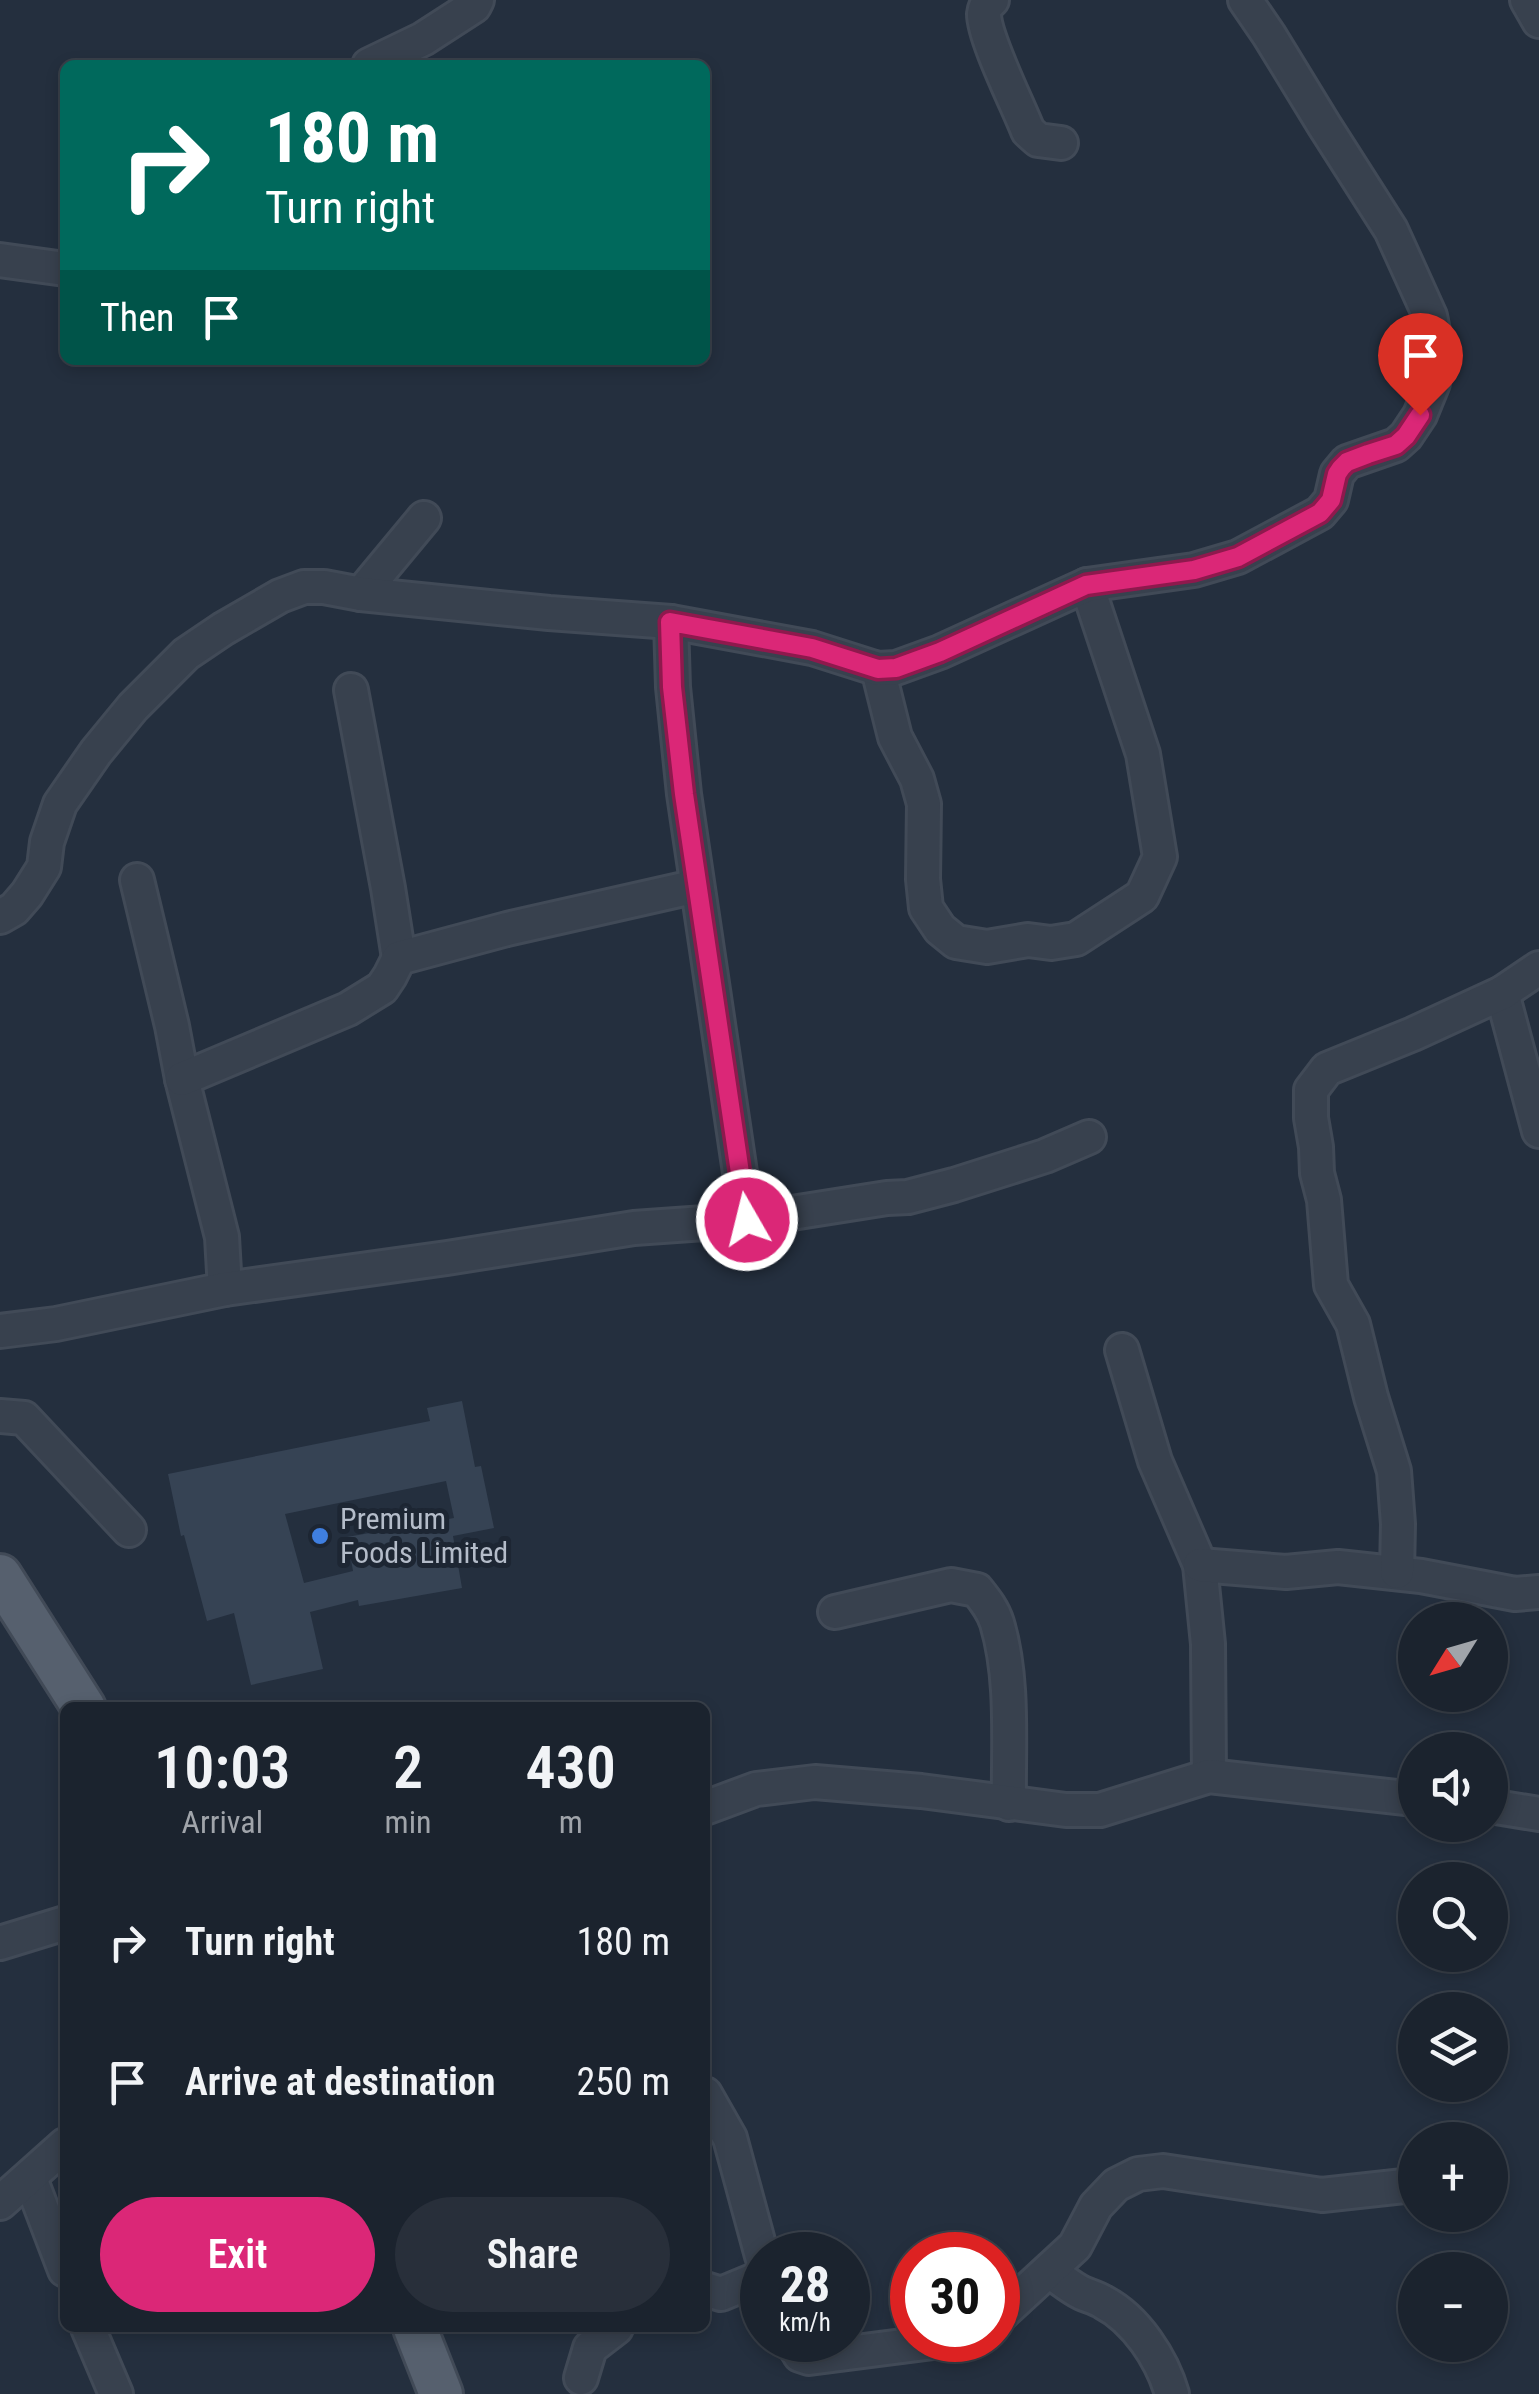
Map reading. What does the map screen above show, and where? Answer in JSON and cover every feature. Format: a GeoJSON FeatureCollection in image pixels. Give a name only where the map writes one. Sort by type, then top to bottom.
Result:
{"type":"FeatureCollection","features":[{"type":"Feature","properties":{"kind":"main road"},"geometry":{"type":"LineString","coordinates":[[0,1576],[80,1702]]}},
{"type":"Feature","properties":{"kind":"main road"},"geometry":{"type":"LineString","coordinates":[[417,2332],[441,2394]]}},
{"type":"Feature","properties":{"kind":"street"},"geometry":{"type":"LineString","coordinates":[[379,60],[423,39],[478,0]]}},
{"type":"Feature","properties":{"kind":"street"},"geometry":{"type":"LineString","coordinates":[[992,0],[984,15],[1028,130],[1038,140],[1061,142]]}},
{"type":"Feature","properties":{"kind":"street"},"geometry":{"type":"LineString","coordinates":[[0,917],[14,909],[44,867],[47,842],[60,804],[132,707],[186,654],[280,596],[304,587],[670,622],[812,648],[878,669],[896,668],[1086,585],[1194,570],[1238,557],[1314,517],[1331,500],[1337,474],[1347,462],[1396,445],[1406,436],[1420,415],[1432,383],[1436,346],[1430,316],[1392,230],[1245,0]]}},
{"type":"Feature","properties":{"kind":"street"},"geometry":{"type":"LineString","coordinates":[[1527,0],[1539,21]]}},
{"type":"Feature","properties":{"kind":"street"},"geometry":{"type":"LineString","coordinates":[[0,260],[60,268]]}},
{"type":"Feature","properties":{"kind":"street"},"geometry":{"type":"LineString","coordinates":[[360,594],[424,518]]}},
{"type":"Feature","properties":{"kind":"street"},"geometry":{"type":"LineString","coordinates":[[878,669],[895,737],[917,779],[924,804],[926,908],[940,929],[956,942],[987,947],[1028,940],[1050,943],[1076,939],[1142,896],[1160,857],[1143,754],[1086,585]]}},
{"type":"Feature","properties":{"kind":"street"},"geometry":{"type":"LineString","coordinates":[[670,622],[672,687],[697,886],[747,1220]]}},
{"type":"Feature","properties":{"kind":"street"},"geometry":{"type":"LineString","coordinates":[[182,1079],[348,1008],[382,988],[399,958],[351,690]]}},
{"type":"Feature","properties":{"kind":"street"},"geometry":{"type":"LineString","coordinates":[[137,880],[222,1237],[225,1289]]}},
{"type":"Feature","properties":{"kind":"street"},"geometry":{"type":"LineString","coordinates":[[399,958],[697,886]]}},
{"type":"Feature","properties":{"kind":"street"},"geometry":{"type":"LineString","coordinates":[[1396,1572],[1394,1471],[1354,1324],[1332,1285],[1310,1090],[1327,1068],[1502,994],[1539,968]]}},
{"type":"Feature","properties":{"kind":"street"},"geometry":{"type":"LineString","coordinates":[[1502,994],[1539,1131]]}},
{"type":"Feature","properties":{"kind":"street"},"geometry":{"type":"LineString","coordinates":[[0,1331],[56,1324],[225,1289],[634,1228],[747,1220],[908,1197],[1022,1164],[1090,1137]]}},
{"type":"Feature","properties":{"kind":"street"},"geometry":{"type":"LineString","coordinates":[[1122,1350],[1155,1460],[1200,1565],[1208,1644],[1209,1776]]}},
{"type":"Feature","properties":{"kind":"street"},"geometry":{"type":"LineString","coordinates":[[0,1416],[24,1418],[129,1530]]}},
{"type":"Feature","properties":{"kind":"street"},"geometry":{"type":"LineString","coordinates":[[1200,1565],[1286,1572],[1338,1567],[1396,1572],[1515,1594],[1539,1592]]}},
{"type":"Feature","properties":{"kind":"street"},"geometry":{"type":"LineString","coordinates":[[836,1612],[951,1586],[977,1590],[996,1620],[1006,1670],[1008,1804]]}},
{"type":"Feature","properties":{"kind":"street"},"geometry":{"type":"LineString","coordinates":[[710,1806],[756,1789],[815,1782],[1066,1810],[1100,1810],[1209,1776],[1398,1797]]}},
{"type":"Feature","properties":{"kind":"street"},"geometry":{"type":"LineString","coordinates":[[1508,1809],[1539,1814]]}},
{"type":"Feature","properties":{"kind":"street"},"geometry":{"type":"LineString","coordinates":[[0,1944],[60,1925]]}},
{"type":"Feature","properties":{"kind":"street"},"geometry":{"type":"LineString","coordinates":[[710,2103],[730,2138],[755,2232]]}},
{"type":"Feature","properties":{"kind":"street"},"geometry":{"type":"LineString","coordinates":[[0,2203],[60,2150]]}},
{"type":"Feature","properties":{"kind":"street"},"geometry":{"type":"LineString","coordinates":[[1020,2295],[1075,2246],[1096,2206],[1116,2186],[1138,2174],[1162,2172],[1322,2195],[1398,2187]]}},
{"type":"Feature","properties":{"kind":"street"},"geometry":{"type":"LineString","coordinates":[[30,2178],[60,2257]]}},
{"type":"Feature","properties":{"kind":"street"},"geometry":{"type":"LineString","coordinates":[[1049,2271],[1120,2313],[1155,2355],[1172,2394]]}},
{"type":"Feature","properties":{"kind":"street"},"geometry":{"type":"LineString","coordinates":[[710,2291],[720,2294],[740,2286]]}},
{"type":"Feature","properties":{"kind":"street"},"geometry":{"type":"LineString","coordinates":[[90,2332],[116,2394]]}},
{"type":"Feature","properties":{"kind":"street"},"geometry":{"type":"LineString","coordinates":[[581,2378],[590,2348],[611,2332]]}},
{"type":"Feature","properties":{"kind":"building"},"geometry":{"type":"Polygon","coordinates":[[[462,1401],[475,1467],[481,1466],[494,1528],[453,1536],[462,1588],[359,1606],[358,1600],[310,1612],[323,1669],[251,1685],[234,1613],[207,1621],[184,1535],[181,1536],[168,1474],[430,1421],[427,1408],[462,1401]],[[446,1481],[285,1514],[304,1583],[353,1571],[347,1537],[454,1518],[446,1481]]]}},
{"type":"Feature","properties":{"kind":"place","name":"Premium Foods Limited"},"geometry":{"type":"Point","coordinates":[320,1536]}},
{"type":"Feature","properties":{"kind":"route"},"geometry":{"type":"LineString","coordinates":[[747,1220],[684,794],[672,687],[670,622],[812,648],[878,669],[896,668],[1086,585],[1194,570],[1238,557],[1320,513],[1331,500],[1337,474],[1347,462],[1396,445],[1420,415]]}}]}
